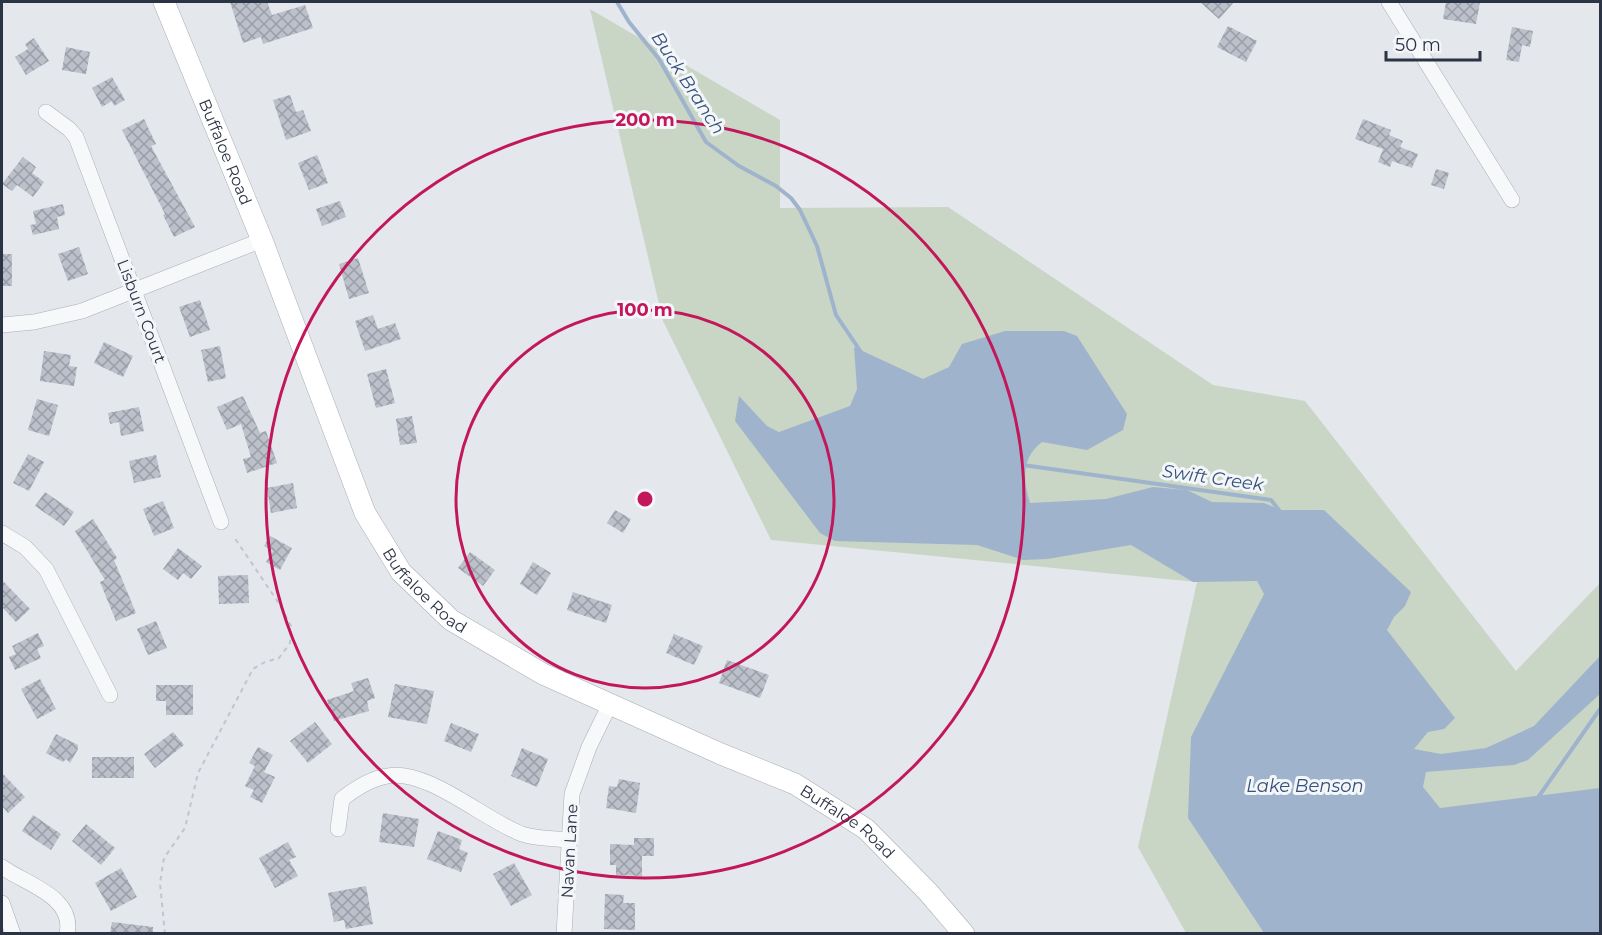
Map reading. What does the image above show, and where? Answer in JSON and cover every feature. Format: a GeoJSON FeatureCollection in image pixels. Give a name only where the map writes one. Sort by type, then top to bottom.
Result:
{"type":"FeatureCollection","features":[{"type":"Feature","properties":{"kind":"street","name":"Buffaloe Road"},"geometry":{"type":"LineString","coordinates":[[164,2],[262,240],[365,513],[401,572],[451,620],[543,674],[721,754],[795,784],[866,829],[928,892],[964,933]]}},
{"type":"Feature","properties":{"kind":"street"},"geometry":{"type":"LineString","coordinates":[[1389,2],[1512,200]]}},
{"type":"Feature","properties":{"kind":"street","name":"Lisburn Court"},"geometry":{"type":"LineString","coordinates":[[46,112],[76,137],[221,522]]}},
{"type":"Feature","properties":{"kind":"street"},"geometry":{"type":"LineString","coordinates":[[2,325],[60,317],[134,291],[262,240]]}},
{"type":"Feature","properties":{"kind":"street"},"geometry":{"type":"LineString","coordinates":[[2,533],[25,547],[46,569],[110,695]]}},
{"type":"Feature","properties":{"kind":"street","name":"Navan Lane"},"geometry":{"type":"LineString","coordinates":[[564,933],[572,794],[589,747],[610,704]]}},
{"type":"Feature","properties":{"kind":"street"},"geometry":{"type":"LineString","coordinates":[[338,829],[342,799],[359,786],[389,775],[421,779],[524,835],[568,840]]}},
{"type":"Feature","properties":{"kind":"street"},"geometry":{"type":"LineString","coordinates":[[2,867],[64,907],[69,924],[67,933]]}},
{"type":"Feature","properties":{"kind":"street"},"geometry":{"type":"LineString","coordinates":[[2,903],[13,933]]}},
{"type":"Feature","properties":{"kind":"path"},"geometry":{"type":"LineString","coordinates":[[165,933],[160,883],[164,858],[185,828],[198,773],[254,669],[279,658],[290,643],[291,626],[284,612],[234,537]]}},
{"type":"Feature","properties":{"kind":"green space"},"geometry":{"type":"Polygon","coordinates":[[[590,9],[780,120],[780,208],[948,207],[1213,385],[1305,401],[1516,671],[1600,583],[1600,933],[1186,933],[1138,847],[1197,582],[771,540],[663,321],[590,9]]]}},
{"type":"Feature","properties":{"kind":"water","name":"Lake Benson"},"geometry":{"type":"Polygon","coordinates":[[[1005,331],[1064,331],[1077,336],[1127,414],[1123,430],[1087,450],[1042,442],[1035,448],[1027,462],[1025,478],[1030,503],[1106,499],[1153,487],[1187,490],[1212,502],[1264,503],[1281,510],[1324,510],[1411,592],[1405,606],[1394,617],[1387,630],[1455,718],[1444,729],[1428,732],[1414,749],[1441,754],[1486,748],[1534,726],[1600,656],[1600,694],[1528,760],[1514,765],[1426,772],[1423,787],[1440,808],[1600,788],[1600,933],[1264,933],[1188,818],[1191,737],[1264,594],[1257,581],[1193,582],[1131,545],[1047,559],[1023,560],[977,545],[835,541],[820,533],[735,421],[739,396],[767,426],[779,432],[850,406],[857,389],[854,347],[923,379],[949,367],[962,344],[1005,331]]]}},
{"type":"Feature","properties":{"kind":"building"},"geometry":{"type":"Polygon","coordinates":[[[230,2],[267,2],[272,15],[305,5],[313,28],[263,44],[261,37],[243,43],[230,2]]]}},
{"type":"Feature","properties":{"kind":"building"},"geometry":{"type":"Polygon","coordinates":[[[1200,2],[1234,2],[1219,19],[1200,2]]]}},
{"type":"Feature","properties":{"kind":"building"},"geometry":{"type":"Polygon","coordinates":[[[1446,2],[1480,2],[1476,24],[1443,19],[1446,2]]]}},
{"type":"Feature","properties":{"kind":"building"},"geometry":{"type":"Polygon","coordinates":[[[1228,26],[1257,41],[1246,62],[1217,47],[1228,26]]]}},
{"type":"Feature","properties":{"kind":"building"},"geometry":{"type":"Polygon","coordinates":[[[1512,27],[1533,31],[1530,47],[1522,45],[1519,62],[1506,60],[1512,27]]]}},
{"type":"Feature","properties":{"kind":"building"},"geometry":{"type":"Polygon","coordinates":[[[34,38],[49,61],[26,75],[15,57],[28,49],[25,44],[34,38]]]}},
{"type":"Feature","properties":{"kind":"building"},"geometry":{"type":"Polygon","coordinates":[[[66,47],[90,52],[86,74],[62,70],[66,47]]]}},
{"type":"Feature","properties":{"kind":"building"},"geometry":{"type":"Polygon","coordinates":[[[112,77],[125,100],[114,106],[112,101],[102,107],[92,88],[112,77]]]}},
{"type":"Feature","properties":{"kind":"building"},"geometry":{"type":"Polygon","coordinates":[[[290,95],[296,112],[303,110],[311,131],[286,140],[273,100],[290,95]]]}},
{"type":"Feature","properties":{"kind":"building"},"geometry":{"type":"Polygon","coordinates":[[[144,119],[156,144],[151,146],[195,227],[174,237],[163,215],[165,214],[122,130],[144,119]]]}},
{"type":"Feature","properties":{"kind":"building"},"geometry":{"type":"Polygon","coordinates":[[[1363,119],[1391,130],[1389,135],[1403,141],[1400,147],[1418,154],[1412,168],[1392,161],[1390,167],[1378,162],[1383,149],[1355,139],[1363,119]]]}},
{"type":"Feature","properties":{"kind":"building"},"geometry":{"type":"Polygon","coordinates":[[[317,155],[328,183],[309,190],[298,163],[317,155]]]}},
{"type":"Feature","properties":{"kind":"building"},"geometry":{"type":"Polygon","coordinates":[[[23,157],[36,167],[32,173],[44,182],[33,197],[17,185],[12,191],[2,184],[23,157]]]}},
{"type":"Feature","properties":{"kind":"building"},"geometry":{"type":"Polygon","coordinates":[[[1436,169],[1449,173],[1444,189],[1431,185],[1436,169]]]}},
{"type":"Feature","properties":{"kind":"building"},"geometry":{"type":"Polygon","coordinates":[[[340,201],[346,217],[322,226],[316,209],[340,201]]]}},
{"type":"Feature","properties":{"kind":"building"},"geometry":{"type":"Polygon","coordinates":[[[63,204],[65,215],[57,217],[59,229],[33,235],[30,225],[36,224],[33,211],[63,204]]]}},
{"type":"Feature","properties":{"kind":"building"},"geometry":{"type":"Polygon","coordinates":[[[79,247],[88,274],[68,281],[58,254],[79,247]]]}},
{"type":"Feature","properties":{"kind":"building"},"geometry":{"type":"Polygon","coordinates":[[[2,254],[12,254],[12,286],[2,286],[2,254]]]}},
{"type":"Feature","properties":{"kind":"building"},"geometry":{"type":"Polygon","coordinates":[[[358,258],[369,293],[349,299],[339,264],[358,258]]]}},
{"type":"Feature","properties":{"kind":"building"},"geometry":{"type":"Polygon","coordinates":[[[200,300],[210,330],[190,337],[179,307],[200,300]]]}},
{"type":"Feature","properties":{"kind":"building"},"geometry":{"type":"Polygon","coordinates":[[[373,315],[378,329],[395,323],[401,339],[365,351],[355,321],[373,315]]]}},
{"type":"Feature","properties":{"kind":"building"},"geometry":{"type":"Polygon","coordinates":[[[104,342],[133,356],[123,377],[94,363],[104,342]]]}},
{"type":"Feature","properties":{"kind":"building"},"geometry":{"type":"Polygon","coordinates":[[[220,346],[226,378],[208,382],[201,350],[220,346]]]}},
{"type":"Feature","properties":{"kind":"building"},"geometry":{"type":"Polygon","coordinates":[[[44,351],[71,355],[69,366],[77,367],[74,386],[40,381],[44,351]]]}},
{"type":"Feature","properties":{"kind":"building"},"geometry":{"type":"Polygon","coordinates":[[[386,369],[395,403],[376,408],[367,374],[386,369]]]}},
{"type":"Feature","properties":{"kind":"building"},"geometry":{"type":"Polygon","coordinates":[[[243,396],[260,433],[266,431],[277,463],[247,473],[243,459],[251,457],[241,424],[227,430],[217,407],[243,396]]]}},
{"type":"Feature","properties":{"kind":"building"},"geometry":{"type":"Polygon","coordinates":[[[37,399],[58,405],[49,436],[28,430],[37,399]]]}},
{"type":"Feature","properties":{"kind":"building"},"geometry":{"type":"Polygon","coordinates":[[[139,407],[144,431],[121,436],[119,422],[110,424],[108,413],[139,407]]]}},
{"type":"Feature","properties":{"kind":"building"},"geometry":{"type":"Polygon","coordinates":[[[412,416],[417,443],[400,445],[396,419],[412,416]]]}},
{"type":"Feature","properties":{"kind":"building"},"geometry":{"type":"Polygon","coordinates":[[[28,454],[44,462],[29,491],[13,483],[28,454]]]}},
{"type":"Feature","properties":{"kind":"building"},"geometry":{"type":"Polygon","coordinates":[[[156,455],[161,477],[134,483],[129,461],[156,455]]]}},
{"type":"Feature","properties":{"kind":"building"},"geometry":{"type":"Polygon","coordinates":[[[293,483],[297,508],[271,513],[267,488],[293,483]]]}},
{"type":"Feature","properties":{"kind":"building"},"geometry":{"type":"Polygon","coordinates":[[[45,492],[74,512],[64,526],[35,506],[45,492]]]}},
{"type":"Feature","properties":{"kind":"building"},"geometry":{"type":"Polygon","coordinates":[[[163,501],[174,528],[154,536],[143,509],[163,501]]]}},
{"type":"Feature","properties":{"kind":"building"},"geometry":{"type":"Polygon","coordinates":[[[615,510],[631,519],[623,533],[607,523],[615,510]]]}},
{"type":"Feature","properties":{"kind":"building"},"geometry":{"type":"Polygon","coordinates":[[[93,519],[117,558],[114,560],[136,613],[116,621],[100,582],[105,580],[75,531],[93,519]]]}},
{"type":"Feature","properties":{"kind":"building"},"geometry":{"type":"Polygon","coordinates":[[[270,536],[292,548],[280,570],[266,562],[273,551],[264,546],[270,536]]]}},
{"type":"Feature","properties":{"kind":"building"},"geometry":{"type":"Polygon","coordinates":[[[178,548],[202,566],[191,579],[183,573],[178,580],[163,569],[178,548]]]}},
{"type":"Feature","properties":{"kind":"building"},"geometry":{"type":"Polygon","coordinates":[[[470,552],[495,570],[483,586],[458,568],[470,552]]]}},
{"type":"Feature","properties":{"kind":"building"},"geometry":{"type":"Polygon","coordinates":[[[533,562],[551,573],[537,595],[520,584],[533,562]]]}},
{"type":"Feature","properties":{"kind":"building"},"geometry":{"type":"Polygon","coordinates":[[[248,575],[249,603],[219,604],[218,576],[248,575]]]}},
{"type":"Feature","properties":{"kind":"building"},"geometry":{"type":"Polygon","coordinates":[[[2,580],[30,609],[16,622],[2,607],[2,580]]]}},
{"type":"Feature","properties":{"kind":"building"},"geometry":{"type":"Polygon","coordinates":[[[573,592],[612,605],[606,623],[567,610],[573,592]]]}},
{"type":"Feature","properties":{"kind":"building"},"geometry":{"type":"Polygon","coordinates":[[[156,621],[167,648],[148,655],[137,629],[156,621]]]}},
{"type":"Feature","properties":{"kind":"building"},"geometry":{"type":"Polygon","coordinates":[[[38,633],[44,646],[37,649],[41,658],[15,670],[9,657],[16,654],[12,646],[38,633]]]}},
{"type":"Feature","properties":{"kind":"building"},"geometry":{"type":"Polygon","coordinates":[[[674,634],[703,646],[694,665],[666,653],[674,634]]]}},
{"type":"Feature","properties":{"kind":"building"},"geometry":{"type":"Polygon","coordinates":[[[727,660],[769,675],[760,698],[719,683],[727,660]]]}},
{"type":"Feature","properties":{"kind":"building"},"geometry":{"type":"Polygon","coordinates":[[[368,678],[375,698],[367,701],[369,711],[334,721],[327,700],[354,691],[351,683],[368,678]]]}},
{"type":"Feature","properties":{"kind":"building"},"geometry":{"type":"Polygon","coordinates":[[[40,679],[56,709],[37,719],[21,689],[40,679]]]}},
{"type":"Feature","properties":{"kind":"building"},"geometry":{"type":"Polygon","coordinates":[[[395,684],[434,691],[427,724],[388,717],[395,684]]]}},
{"type":"Feature","properties":{"kind":"building"},"geometry":{"type":"Polygon","coordinates":[[[156,685],[193,685],[193,715],[166,715],[166,701],[156,701],[156,685]]]}},
{"type":"Feature","properties":{"kind":"building"},"geometry":{"type":"Polygon","coordinates":[[[315,722],[332,744],[308,763],[290,741],[315,722]]]}},
{"type":"Feature","properties":{"kind":"building"},"geometry":{"type":"Polygon","coordinates":[[[451,723],[479,734],[471,752],[444,741],[451,723]]]}},
{"type":"Feature","properties":{"kind":"building"},"geometry":{"type":"Polygon","coordinates":[[[173,732],[184,745],[155,768],[144,754],[173,732]]]}},
{"type":"Feature","properties":{"kind":"building"},"geometry":{"type":"Polygon","coordinates":[[[56,734],[78,745],[70,763],[66,759],[63,762],[46,753],[56,734]]]}},
{"type":"Feature","properties":{"kind":"building"},"geometry":{"type":"Polygon","coordinates":[[[258,747],[273,755],[264,772],[275,777],[262,803],[250,797],[254,790],[245,786],[255,766],[249,763],[258,747]]]}},
{"type":"Feature","properties":{"kind":"building"},"geometry":{"type":"Polygon","coordinates":[[[522,748],[548,759],[537,787],[511,776],[522,748]]]}},
{"type":"Feature","properties":{"kind":"building"},"geometry":{"type":"Polygon","coordinates":[[[92,757],[134,757],[134,778],[92,778],[92,757]]]}},
{"type":"Feature","properties":{"kind":"building"},"geometry":{"type":"Polygon","coordinates":[[[2,773],[25,797],[8,813],[2,806],[2,773]]]}},
{"type":"Feature","properties":{"kind":"building"},"geometry":{"type":"Polygon","coordinates":[[[619,779],[640,783],[636,813],[606,808],[609,786],[617,787],[619,779]]]}},
{"type":"Feature","properties":{"kind":"building"},"geometry":{"type":"Polygon","coordinates":[[[383,813],[419,819],[414,847],[379,842],[383,813]]]}},
{"type":"Feature","properties":{"kind":"building"},"geometry":{"type":"Polygon","coordinates":[[[33,815],[61,834],[51,850],[22,831],[33,815]]]}},
{"type":"Feature","properties":{"kind":"building"},"geometry":{"type":"Polygon","coordinates":[[[86,824],[115,848],[101,865],[72,841],[86,824]]]}},
{"type":"Feature","properties":{"kind":"building"},"geometry":{"type":"Polygon","coordinates":[[[438,831],[462,840],[459,849],[468,853],[461,872],[427,859],[438,831]]]}},
{"type":"Feature","properties":{"kind":"building"},"geometry":{"type":"Polygon","coordinates":[[[634,838],[654,838],[654,856],[642,856],[642,876],[616,875],[616,865],[610,865],[610,844],[634,845],[634,838]]]}},
{"type":"Feature","properties":{"kind":"building"},"geometry":{"type":"Polygon","coordinates":[[[288,842],[296,857],[289,860],[298,876],[275,888],[259,858],[288,842]]]}},
{"type":"Feature","properties":{"kind":"building"},"geometry":{"type":"Polygon","coordinates":[[[514,863],[532,895],[511,906],[493,874],[514,863]]]}},
{"type":"Feature","properties":{"kind":"building"},"geometry":{"type":"Polygon","coordinates":[[[121,868],[137,897],[111,911],[95,883],[121,868]]]}},
{"type":"Feature","properties":{"kind":"building"},"geometry":{"type":"Polygon","coordinates":[[[366,886],[373,924],[346,929],[344,920],[334,922],[328,893],[366,886]]]}},
{"type":"Feature","properties":{"kind":"building"},"geometry":{"type":"Polygon","coordinates":[[[605,894],[624,895],[623,903],[635,903],[635,930],[604,929],[605,894]]]}},
{"type":"Feature","properties":{"kind":"building"},"geometry":{"type":"Polygon","coordinates":[[[112,922],[153,927],[153,933],[110,933],[112,922]]]}},
{"type":"Feature","properties":{"kind":"waterway","name":"Buck Branch"},"geometry":{"type":"LineString","coordinates":[[617,2],[629,22],[659,59],[706,142],[739,166],[776,186],[791,198],[800,210],[817,246],[836,315],[861,352]]}},
{"type":"Feature","properties":{"kind":"waterway","name":"Swift Creek"},"geometry":{"type":"LineString","coordinates":[[1023,465],[1271,500],[1282,514]]}},
{"type":"Feature","properties":{"kind":"waterway","name":"Swift Creek"},"geometry":{"type":"LineString","coordinates":[[1537,799],[1600,709]]}}]}
